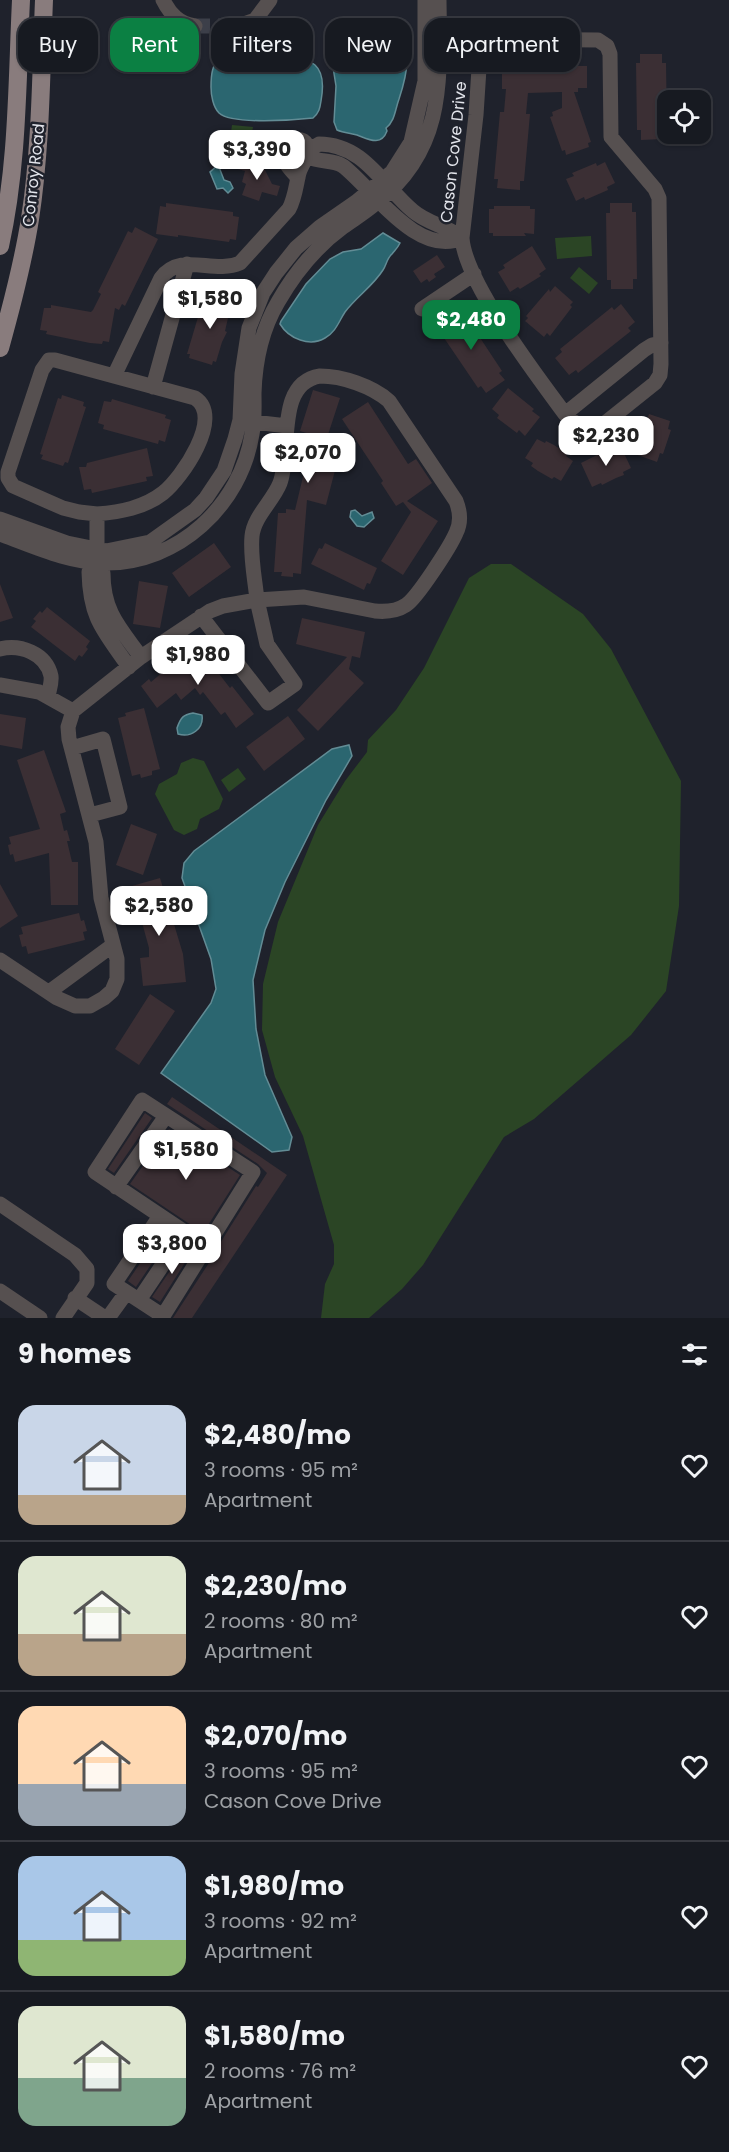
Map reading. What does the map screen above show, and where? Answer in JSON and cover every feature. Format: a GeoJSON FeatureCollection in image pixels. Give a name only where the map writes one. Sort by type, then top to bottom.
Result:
{"type":"FeatureCollection","features":[{"type":"Feature","properties":{"kind":"main road","name":"Conroy Road"},"geometry":{"type":"LineString","coordinates":[[0,246],[8,210],[13,157],[21,0]]}},
{"type":"Feature","properties":{"kind":"main road","name":"Conroy Road"},"geometry":{"type":"LineString","coordinates":[[0,348],[18,286],[30,217],[38,133],[44,0]]}},
{"type":"Feature","properties":{"kind":"street"},"geometry":{"type":"LineString","coordinates":[[162,0],[175,18]]}},
{"type":"Feature","properties":{"kind":"street"},"geometry":{"type":"LineString","coordinates":[[256,18],[270,0]]}},
{"type":"Feature","properties":{"kind":"street","name":"Cason Cove Drive"},"geometry":{"type":"LineString","coordinates":[[387,185],[411,142],[425,81],[425,0]]}},
{"type":"Feature","properties":{"kind":"street","name":"Cason Cove Drive"},"geometry":{"type":"LineString","coordinates":[[97,560],[106,551],[120,550],[150,542],[195,510],[216,484],[247,421],[243,356],[249,328],[263,293],[297,248],[320,227],[374,197],[387,185],[406,174],[417,157],[433,119],[438,97],[439,0]]}},
{"type":"Feature","properties":{"kind":"street","name":"Cason Cove Drive"},"geometry":{"type":"LineString","coordinates":[[493,39],[598,40],[607,46],[610,54],[612,137],[655,189],[659,198],[662,368],[659,378],[603,426],[596,428],[576,425],[565,414],[497,316],[466,257],[462,238],[476,115],[480,52],[485,43],[493,39]]}},
{"type":"Feature","properties":{"kind":"street","name":"Cason Cove Drive"},"geometry":{"type":"LineString","coordinates":[[298,178],[286,165],[283,157],[284,147],[290,141],[298,139],[304,141],[308,146],[308,154],[314,160],[333,161],[350,171],[404,225],[423,235],[446,242],[454,242],[462,238]]}},
{"type":"Feature","properties":{"kind":"street","name":"Cason Cove Drive"},"geometry":{"type":"LineString","coordinates":[[308,154],[311,149],[320,144],[340,147],[364,161],[418,215],[455,232],[462,238]]}},
{"type":"Feature","properties":{"kind":"street"},"geometry":{"type":"LineString","coordinates":[[114,376],[161,278],[172,266],[187,264],[228,266],[240,263],[289,209],[302,163],[308,154]]}},
{"type":"Feature","properties":{"kind":"street"},"geometry":{"type":"LineString","coordinates":[[153,387],[187,264]]}},
{"type":"Feature","properties":{"kind":"street"},"geometry":{"type":"LineString","coordinates":[[422,309],[474,274]]}},
{"type":"Feature","properties":{"kind":"street"},"geometry":{"type":"LineString","coordinates":[[565,414],[644,350],[661,343]]}},
{"type":"Feature","properties":{"kind":"street"},"geometry":{"type":"LineString","coordinates":[[55,360],[153,387],[195,398],[204,408],[203,428],[193,456],[163,494],[137,506],[97,514],[71,510],[14,486],[7,475],[46,362],[55,360]]}},
{"type":"Feature","properties":{"kind":"street"},"geometry":{"type":"LineString","coordinates":[[0,960],[65,1003],[75,1006],[90,1006],[104,998],[117,979],[117,959],[101,898],[98,851],[68,727],[73,711],[135,662],[201,616],[223,606],[257,600],[304,597],[384,612],[404,607],[417,595],[457,532],[459,508],[389,401],[377,392],[334,377],[320,376],[306,380],[295,393],[287,426],[280,483],[252,533],[257,600],[267,644],[295,684],[268,703],[201,616]]}},
{"type":"Feature","properties":{"kind":"street"},"geometry":{"type":"LineString","coordinates":[[247,421],[287,426]]}},
{"type":"Feature","properties":{"kind":"street"},"geometry":{"type":"LineString","coordinates":[[97,514],[97,560],[103,573],[105,598],[135,662]]}},
{"type":"Feature","properties":{"kind":"street","name":"Cason Cove Drive"},"geometry":{"type":"LineString","coordinates":[[0,519],[67,543],[97,560]]}},
{"type":"Feature","properties":{"kind":"street","name":"Cason Cove Drive"},"geometry":{"type":"LineString","coordinates":[[0,534],[54,554],[97,560]]}},
{"type":"Feature","properties":{"kind":"street"},"geometry":{"type":"LineString","coordinates":[[0,649],[19,648],[43,661],[51,676],[48,696]]}},
{"type":"Feature","properties":{"kind":"street"},"geometry":{"type":"LineString","coordinates":[[0,685],[27,689],[48,696],[73,711]]}},
{"type":"Feature","properties":{"kind":"street"},"geometry":{"type":"LineString","coordinates":[[72,748],[103,739],[120,807],[90,815]]}},
{"type":"Feature","properties":{"kind":"street"},"geometry":{"type":"LineString","coordinates":[[49,992],[112,945]]}},
{"type":"Feature","properties":{"kind":"street"},"geometry":{"type":"LineString","coordinates":[[160,1216],[114,1284],[163,1316],[207,1247],[253,1173],[142,1100],[94,1172],[207,1247]]}},
{"type":"Feature","properties":{"kind":"street"},"geometry":{"type":"LineString","coordinates":[[116,1186],[166,1116]]}},
{"type":"Feature","properties":{"kind":"street"},"geometry":{"type":"LineString","coordinates":[[0,1204],[75,1255],[87,1269],[87,1283],[63,1318]]}},
{"type":"Feature","properties":{"kind":"street"},"geometry":{"type":"LineString","coordinates":[[75,1298],[107,1318],[132,1297],[184,1233]]}},
{"type":"Feature","properties":{"kind":"street"},"geometry":{"type":"LineString","coordinates":[[0,1291],[40,1318]]}},
{"type":"Feature","properties":{"kind":"green space"},"geometry":{"type":"Polygon","coordinates":[[[232,125],[253,127],[250,143],[230,140],[232,125]]]}},
{"type":"Feature","properties":{"kind":"green space"},"geometry":{"type":"Polygon","coordinates":[[[591,236],[592,256],[557,259],[555,238],[591,236]]]}},
{"type":"Feature","properties":{"kind":"green space"},"geometry":{"type":"Polygon","coordinates":[[[579,267],[598,283],[589,294],[570,278],[579,267]]]}},
{"type":"Feature","properties":{"kind":"green space"},"geometry":{"type":"Polygon","coordinates":[[[491,564],[511,564],[583,614],[611,649],[681,781],[679,906],[666,991],[631,1035],[534,1119],[504,1137],[423,1265],[402,1289],[369,1318],[321,1318],[325,1284],[334,1264],[334,1245],[303,1136],[275,1077],[262,1030],[263,984],[278,922],[318,825],[345,781],[367,752],[368,740],[396,710],[424,668],[469,578],[491,564]]]}},
{"type":"Feature","properties":{"kind":"green space"},"geometry":{"type":"Polygon","coordinates":[[[193,758],[204,761],[223,799],[219,809],[200,819],[197,829],[184,835],[174,830],[155,794],[159,784],[177,774],[181,763],[193,758]]]}},
{"type":"Feature","properties":{"kind":"green space"},"geometry":{"type":"Polygon","coordinates":[[[238,768],[246,779],[229,792],[221,780],[238,768]]]}},
{"type":"Feature","properties":{"kind":"water"},"geometry":{"type":"Polygon","coordinates":[[[313,64],[318,68],[322,82],[321,104],[313,118],[250,120],[226,117],[219,113],[214,104],[211,83],[213,72],[313,72],[313,64]]]}},
{"type":"Feature","properties":{"kind":"water"},"geometry":{"type":"Polygon","coordinates":[[[334,72],[406,72],[393,119],[386,128],[384,136],[378,140],[370,140],[337,130],[334,122],[336,86],[334,72]]]}},
{"type":"Feature","properties":{"kind":"water"},"geometry":{"type":"Polygon","coordinates":[[[217,166],[224,180],[230,182],[233,188],[228,193],[223,188],[217,189],[210,172],[217,166]]]}},
{"type":"Feature","properties":{"kind":"water"},"geometry":{"type":"Polygon","coordinates":[[[383,233],[400,243],[379,276],[349,307],[332,333],[313,342],[300,340],[289,334],[280,324],[281,321],[306,284],[330,259],[343,252],[361,249],[383,233]]]}},
{"type":"Feature","properties":{"kind":"water"},"geometry":{"type":"Polygon","coordinates":[[[355,510],[362,516],[372,512],[374,518],[364,527],[357,526],[350,517],[351,511],[355,510]]]}},
{"type":"Feature","properties":{"kind":"water"},"geometry":{"type":"Polygon","coordinates":[[[193,713],[202,715],[199,728],[188,735],[178,734],[177,728],[181,719],[193,713]]]}},
{"type":"Feature","properties":{"kind":"water"},"geometry":{"type":"Polygon","coordinates":[[[349,745],[352,756],[326,800],[285,882],[265,930],[253,980],[256,1029],[265,1075],[292,1137],[289,1150],[272,1152],[161,1073],[211,1003],[216,989],[211,959],[182,878],[184,863],[194,851],[332,749],[349,745]]]}},
{"type":"Feature","properties":{"kind":"building"},"geometry":{"type":"Polygon","coordinates":[[[640,54],[662,54],[662,63],[666,63],[666,90],[657,90],[657,139],[641,140],[641,130],[637,130],[636,63],[640,63],[640,54]]]}},
{"type":"Feature","properties":{"kind":"building"},"geometry":{"type":"Polygon","coordinates":[[[580,66],[587,66],[587,88],[578,88],[578,92],[574,92],[591,142],[588,143],[589,147],[566,155],[565,150],[562,151],[550,117],[553,116],[552,112],[562,108],[562,92],[528,93],[526,114],[530,114],[524,181],[520,181],[520,190],[497,188],[498,179],[494,179],[500,112],[504,112],[506,89],[502,89],[502,72],[580,72],[580,66]]]}},
{"type":"Feature","properties":{"kind":"building"},"geometry":{"type":"Polygon","coordinates":[[[241,159],[263,166],[272,184],[280,186],[277,196],[262,192],[259,201],[242,195],[246,184],[242,182],[245,171],[238,169],[241,159]]]}},
{"type":"Feature","properties":{"kind":"building"},"geometry":{"type":"Polygon","coordinates":[[[605,162],[615,183],[607,187],[608,190],[585,200],[584,197],[576,201],[566,179],[574,176],[572,173],[596,163],[597,166],[605,162]]]}},
{"type":"Feature","properties":{"kind":"building"},"geometry":{"type":"Polygon","coordinates":[[[166,203],[233,212],[233,216],[239,217],[236,240],[230,239],[229,242],[156,234],[160,206],[166,207],[166,203]]]}},
{"type":"Feature","properties":{"kind":"building"},"geometry":{"type":"Polygon","coordinates":[[[610,203],[632,203],[632,212],[636,212],[637,279],[633,279],[633,289],[611,289],[611,280],[607,280],[606,213],[610,213],[610,203]]]}},
{"type":"Feature","properties":{"kind":"building"},"geometry":{"type":"Polygon","coordinates":[[[494,206],[530,206],[530,209],[535,209],[534,234],[493,236],[493,233],[489,233],[489,209],[494,209],[494,206]]]}},
{"type":"Feature","properties":{"kind":"building"},"geometry":{"type":"Polygon","coordinates":[[[135,227],[158,239],[125,306],[122,304],[119,310],[115,308],[109,342],[90,343],[46,334],[47,331],[40,330],[44,308],[51,308],[51,305],[91,312],[93,310],[101,294],[98,292],[128,231],[132,233],[135,227]]]}},
{"type":"Feature","properties":{"kind":"building"},"geometry":{"type":"Polygon","coordinates":[[[532,246],[546,269],[539,274],[541,276],[520,289],[518,287],[510,292],[498,272],[505,268],[503,265],[532,246]]]}},
{"type":"Feature","properties":{"kind":"building"},"geometry":{"type":"Polygon","coordinates":[[[437,255],[445,267],[434,274],[436,277],[429,282],[427,279],[421,283],[413,271],[437,255]]]}},
{"type":"Feature","properties":{"kind":"building"},"geometry":{"type":"Polygon","coordinates":[[[555,286],[573,302],[570,305],[572,307],[550,336],[547,333],[544,337],[525,321],[528,318],[526,316],[549,289],[550,292],[555,286]]]}},
{"type":"Feature","properties":{"kind":"building"},"geometry":{"type":"Polygon","coordinates":[[[208,294],[230,300],[231,305],[225,331],[227,332],[216,362],[213,361],[212,365],[189,358],[190,354],[187,354],[204,297],[207,298],[208,294]]]}},
{"type":"Feature","properties":{"kind":"building"},"geometry":{"type":"Polygon","coordinates":[[[621,304],[635,322],[628,328],[631,331],[578,373],[576,370],[569,375],[555,358],[562,352],[560,349],[612,307],[614,310],[621,304]]]}},
{"type":"Feature","properties":{"kind":"building"},"geometry":{"type":"Polygon","coordinates":[[[457,310],[462,317],[465,315],[502,371],[499,373],[505,380],[486,393],[481,386],[478,388],[440,332],[443,330],[438,323],[457,310]]]}},
{"type":"Feature","properties":{"kind":"building"},"geometry":{"type":"Polygon","coordinates":[[[508,388],[534,409],[532,411],[540,417],[525,436],[519,430],[517,433],[497,418],[499,415],[492,409],[508,388]]]}},
{"type":"Feature","properties":{"kind":"building"},"geometry":{"type":"Polygon","coordinates":[[[313,390],[340,398],[323,450],[339,455],[326,505],[307,500],[301,574],[293,573],[293,577],[281,576],[282,572],[274,572],[278,513],[286,513],[286,509],[295,510],[313,435],[300,431],[313,390]]]}},
{"type":"Feature","properties":{"kind":"building"},"geometry":{"type":"Polygon","coordinates":[[[62,395],[84,402],[83,406],[86,407],[68,463],[65,462],[63,466],[41,459],[43,455],[40,454],[58,398],[61,399],[62,395]]]}},
{"type":"Feature","properties":{"kind":"building"},"geometry":{"type":"Polygon","coordinates":[[[112,399],[166,415],[165,418],[171,420],[165,442],[159,440],[158,444],[103,429],[104,425],[98,423],[104,401],[111,402],[112,399]]]}},
{"type":"Feature","properties":{"kind":"building"},"geometry":{"type":"Polygon","coordinates":[[[368,402],[408,464],[416,459],[432,483],[407,501],[438,521],[403,575],[381,561],[411,512],[403,502],[396,506],[381,483],[383,481],[342,419],[368,402]]]}},
{"type":"Feature","properties":{"kind":"building"},"geometry":{"type":"Polygon","coordinates":[[[649,414],[670,421],[668,429],[671,430],[663,454],[660,453],[657,462],[632,453],[642,421],[646,422],[649,414]]]}},
{"type":"Feature","properties":{"kind":"building"},"geometry":{"type":"Polygon","coordinates":[[[537,439],[554,445],[573,461],[561,481],[538,471],[531,466],[533,463],[525,458],[537,439]]]}},
{"type":"Feature","properties":{"kind":"building"},"geometry":{"type":"Polygon","coordinates":[[[621,447],[631,468],[623,472],[624,475],[592,487],[581,463],[611,448],[613,451],[621,447]]]}},
{"type":"Feature","properties":{"kind":"building"},"geometry":{"type":"Polygon","coordinates":[[[147,448],[153,476],[146,477],[147,481],[92,493],[91,489],[84,490],[79,467],[86,467],[87,463],[147,448]]]}},
{"type":"Feature","properties":{"kind":"building"},"geometry":{"type":"Polygon","coordinates":[[[214,543],[231,567],[189,597],[172,573],[214,543]]]}},
{"type":"Feature","properties":{"kind":"building"},"geometry":{"type":"Polygon","coordinates":[[[325,543],[377,568],[370,584],[367,583],[364,590],[311,564],[319,548],[322,549],[325,543]]]}},
{"type":"Feature","properties":{"kind":"building"},"geometry":{"type":"Polygon","coordinates":[[[139,581],[168,586],[160,628],[133,624],[139,581]]]}},
{"type":"Feature","properties":{"kind":"building"},"geometry":{"type":"Polygon","coordinates":[[[0,584],[13,618],[0,622],[0,584]]]}},
{"type":"Feature","properties":{"kind":"building"},"geometry":{"type":"Polygon","coordinates":[[[47,607],[90,641],[82,657],[79,655],[75,661],[31,627],[36,621],[33,619],[47,607]]]}},
{"type":"Feature","properties":{"kind":"building"},"geometry":{"type":"Polygon","coordinates":[[[302,618],[365,632],[360,658],[352,656],[349,669],[364,683],[318,731],[297,710],[347,657],[296,644],[302,618]]]}},
{"type":"Feature","properties":{"kind":"building"},"geometry":{"type":"Polygon","coordinates":[[[196,644],[230,688],[232,686],[254,714],[236,728],[225,712],[221,715],[203,692],[200,695],[195,688],[181,700],[176,693],[157,708],[141,686],[149,679],[151,682],[196,644]]]}},
{"type":"Feature","properties":{"kind":"building"},"geometry":{"type":"Polygon","coordinates":[[[144,708],[160,769],[152,771],[152,775],[141,778],[140,774],[132,776],[118,718],[126,716],[125,713],[144,708]]]}},
{"type":"Feature","properties":{"kind":"building"},"geometry":{"type":"Polygon","coordinates":[[[0,714],[26,718],[22,749],[0,745],[0,714]]]}},
{"type":"Feature","properties":{"kind":"building"},"geometry":{"type":"Polygon","coordinates":[[[288,716],[305,739],[264,771],[246,747],[288,716]]]}},
{"type":"Feature","properties":{"kind":"building"},"geometry":{"type":"Polygon","coordinates":[[[44,750],[66,812],[60,814],[64,831],[67,830],[70,841],[67,841],[72,862],[78,862],[78,905],[51,905],[49,853],[15,862],[13,854],[10,855],[9,837],[40,829],[17,760],[44,750]]]}},
{"type":"Feature","properties":{"kind":"building"},"geometry":{"type":"Polygon","coordinates":[[[131,824],[157,834],[143,875],[116,865],[131,824]]]}},
{"type":"Feature","properties":{"kind":"building"},"geometry":{"type":"Polygon","coordinates":[[[160,878],[183,954],[186,982],[143,986],[140,958],[149,957],[149,948],[132,886],[160,878]]]}},
{"type":"Feature","properties":{"kind":"building"},"geometry":{"type":"Polygon","coordinates":[[[0,884],[18,916],[0,928],[0,884]]]}},
{"type":"Feature","properties":{"kind":"building"},"geometry":{"type":"Polygon","coordinates":[[[79,913],[87,931],[83,932],[85,940],[28,954],[26,946],[22,947],[19,935],[23,934],[21,927],[79,913]]]}},
{"type":"Feature","properties":{"kind":"building"},"geometry":{"type":"Polygon","coordinates":[[[150,994],[175,1011],[139,1065],[115,1049],[150,994]]]}},
{"type":"Feature","properties":{"kind":"building"},"geometry":{"type":"Polygon","coordinates":[[[172,1097],[287,1175],[192,1318],[173,1318],[256,1186],[258,1187],[267,1173],[258,1164],[167,1104],[172,1097]]]}},
{"type":"Feature","properties":{"kind":"building"},"geometry":{"type":"Polygon","coordinates":[[[145,1113],[152,1118],[114,1173],[108,1169],[145,1113]]]}},
{"type":"Feature","properties":{"kind":"building"},"geometry":{"type":"Polygon","coordinates":[[[169,1129],[240,1175],[203,1233],[130,1184],[169,1129]]]}},
{"type":"Feature","properties":{"kind":"building"},"geometry":{"type":"Polygon","coordinates":[[[162,1231],[170,1236],[136,1287],[128,1281],[162,1231]]]}},
{"type":"Feature","properties":{"kind":"building"},"geometry":{"type":"Polygon","coordinates":[[[187,1246],[193,1250],[160,1302],[152,1297],[187,1246]]]}},
{"type":"Feature","properties":{"kind":"tunnel"},"geometry":{"type":"LineString","coordinates":[[199,26],[211,26]]}}]}
